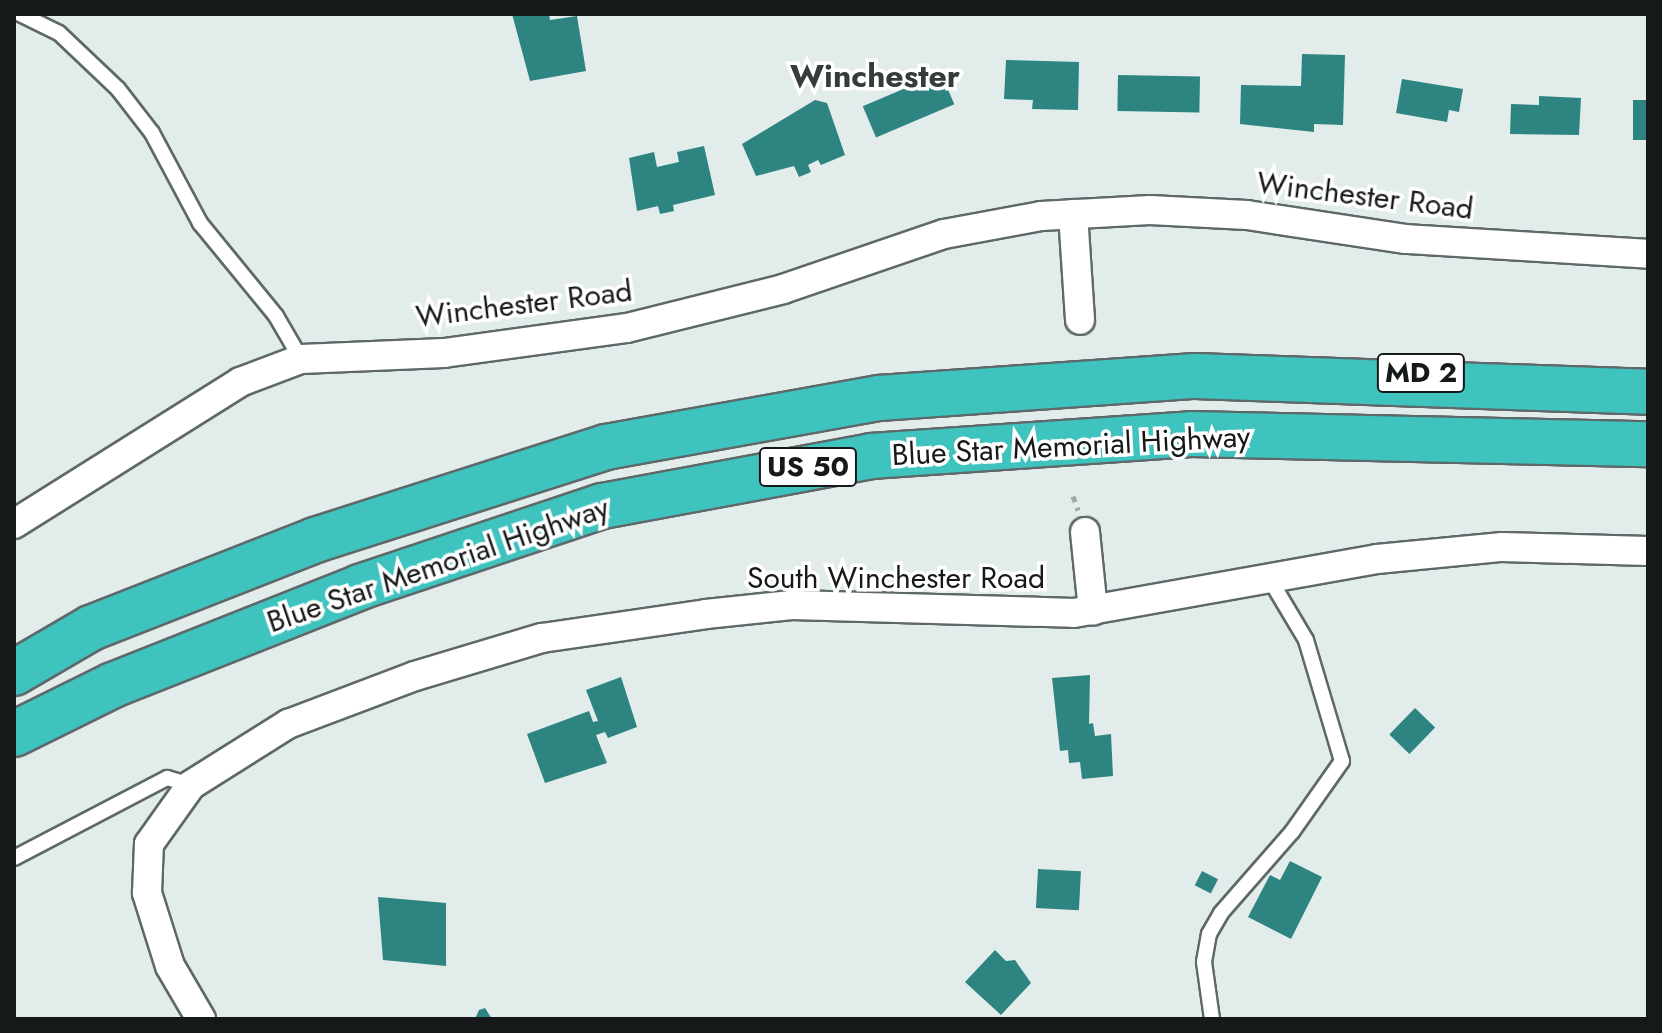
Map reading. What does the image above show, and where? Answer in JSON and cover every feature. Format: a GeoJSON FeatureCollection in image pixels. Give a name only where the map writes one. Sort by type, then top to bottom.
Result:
{"type":"FeatureCollection","features":[{"type":"Feature","properties":{"kind":"highway","name":"MD 2"},"geometry":{"type":"LineString","coordinates":[[1195,376],[1648,371]]}},
{"type":"Feature","properties":{"kind":"highway","name":"Blue Star Memorial Highway"},"geometry":{"type":"LineString","coordinates":[[14,673],[91,628],[315,540],[606,447],[879,398],[1195,376],[1648,392]]}},
{"type":"Feature","properties":{"kind":"highway","name":"Blue Star Memorial Highway"},"geometry":{"type":"LineString","coordinates":[[14,734],[113,685],[360,587],[602,506],[871,456],[1191,434],[1648,444]]}},
{"type":"Feature","properties":{"kind":"street","name":"Winchester Road"},"geometry":{"type":"LineString","coordinates":[[14,524],[240,382],[301,359],[444,353],[627,328],[783,289],[944,234],[1073,214],[1150,210],[1247,215],[1406,239],[1648,254]]}},
{"type":"Feature","properties":{"kind":"street"},"geometry":{"type":"LineString","coordinates":[[1073,214],[1080,320]]}},
{"type":"Feature","properties":{"kind":"street"},"geometry":{"type":"LineString","coordinates":[[1085,532],[1093,611]]}},
{"type":"Feature","properties":{"kind":"street","name":"South Winchester Road"},"geometry":{"type":"LineString","coordinates":[[201,1019],[170,966],[147,893],[149,844],[191,785],[288,724],[415,676],[542,638],[792,605],[931,612],[1093,611],[1377,559],[1502,547],[1648,551]]}},
{"type":"Feature","properties":{"kind":"lane"},"geometry":{"type":"LineString","coordinates":[[20,14],[59,33],[118,89],[152,133],[200,223],[276,316],[301,359]]}},
{"type":"Feature","properties":{"kind":"lane"},"geometry":{"type":"LineString","coordinates":[[1212,1019],[1204,962],[1209,934],[1221,913],[1292,832],[1342,761],[1306,640],[1269,578]]}},
{"type":"Feature","properties":{"kind":"lane"},"geometry":{"type":"LineString","coordinates":[[14,858],[167,778],[191,785]]}},
{"type":"Feature","properties":{"kind":"building"},"geometry":{"type":"Polygon","coordinates":[[[512,14],[549,14],[550,20],[577,16],[586,71],[530,81],[512,14]]]}},
{"type":"Feature","properties":{"kind":"building"},"geometry":{"type":"Polygon","coordinates":[[[1302,54],[1345,55],[1343,125],[1314,124],[1314,132],[1240,124],[1241,85],[1301,86],[1302,54]]]}},
{"type":"Feature","properties":{"kind":"building"},"geometry":{"type":"Polygon","coordinates":[[[1006,60],[1079,62],[1078,110],[1032,109],[1033,100],[1004,99],[1006,60]]]}},
{"type":"Feature","properties":{"kind":"building"},"geometry":{"type":"Polygon","coordinates":[[[941,73],[954,104],[876,138],[863,106],[941,73]]]}},
{"type":"Feature","properties":{"kind":"building"},"geometry":{"type":"Polygon","coordinates":[[[1118,75],[1200,76],[1199,112],[1117,111],[1118,75]]]}},
{"type":"Feature","properties":{"kind":"building"},"geometry":{"type":"Polygon","coordinates":[[[1402,79],[1463,89],[1459,112],[1449,110],[1447,122],[1396,113],[1402,79]]]}},
{"type":"Feature","properties":{"kind":"building"},"geometry":{"type":"Polygon","coordinates":[[[1539,96],[1581,98],[1579,135],[1510,134],[1511,104],[1539,105],[1539,96]]]}},
{"type":"Feature","properties":{"kind":"building"},"geometry":{"type":"Polygon","coordinates":[[[815,100],[827,103],[845,155],[821,165],[818,160],[808,165],[811,172],[799,177],[794,166],[756,176],[742,144],[815,100]]]}},
{"type":"Feature","properties":{"kind":"building"},"geometry":{"type":"Polygon","coordinates":[[[1633,100],[1648,100],[1648,140],[1633,140],[1633,100]]]}},
{"type":"Feature","properties":{"kind":"building"},"geometry":{"type":"Polygon","coordinates":[[[704,146],[715,195],[673,205],[674,211],[660,214],[658,206],[637,211],[629,158],[654,152],[657,167],[679,162],[677,152],[704,146]]]}},
{"type":"Feature","properties":{"kind":"building"},"geometry":{"type":"Polygon","coordinates":[[[1090,675],[1089,724],[1093,723],[1095,736],[1111,734],[1113,776],[1082,779],[1080,762],[1069,763],[1068,750],[1060,751],[1052,678],[1090,675]]]}},
{"type":"Feature","properties":{"kind":"building"},"geometry":{"type":"Polygon","coordinates":[[[621,677],[637,727],[608,738],[605,732],[596,735],[607,763],[545,783],[527,734],[589,711],[593,722],[598,721],[586,690],[621,677]]]}},
{"type":"Feature","properties":{"kind":"building"},"geometry":{"type":"Polygon","coordinates":[[[1415,708],[1435,727],[1409,754],[1389,735],[1415,708]]]}},
{"type":"Feature","properties":{"kind":"building"},"geometry":{"type":"Polygon","coordinates":[[[1290,861],[1322,877],[1291,939],[1248,917],[1270,875],[1280,880],[1290,861]]]}},
{"type":"Feature","properties":{"kind":"building"},"geometry":{"type":"Polygon","coordinates":[[[1038,869],[1081,871],[1079,910],[1036,908],[1038,869]]]}},
{"type":"Feature","properties":{"kind":"building"},"geometry":{"type":"Polygon","coordinates":[[[1202,871],[1218,879],[1211,893],[1195,885],[1202,871]]]}},
{"type":"Feature","properties":{"kind":"building"},"geometry":{"type":"Polygon","coordinates":[[[378,897],[446,903],[446,966],[383,960],[378,897]]]}},
{"type":"Feature","properties":{"kind":"building"},"geometry":{"type":"Polygon","coordinates":[[[995,950],[1006,961],[1015,960],[1031,983],[1001,1015],[965,982],[995,950]]]}},
{"type":"Feature","properties":{"kind":"building"},"geometry":{"type":"Polygon","coordinates":[[[485,1008],[492,1019],[475,1019],[479,1010],[485,1008]]]}},
{"type":"Feature","properties":{"kind":"district","name":"Winchester"},"geometry":{"type":"Point","coordinates":[875,76]}}]}
